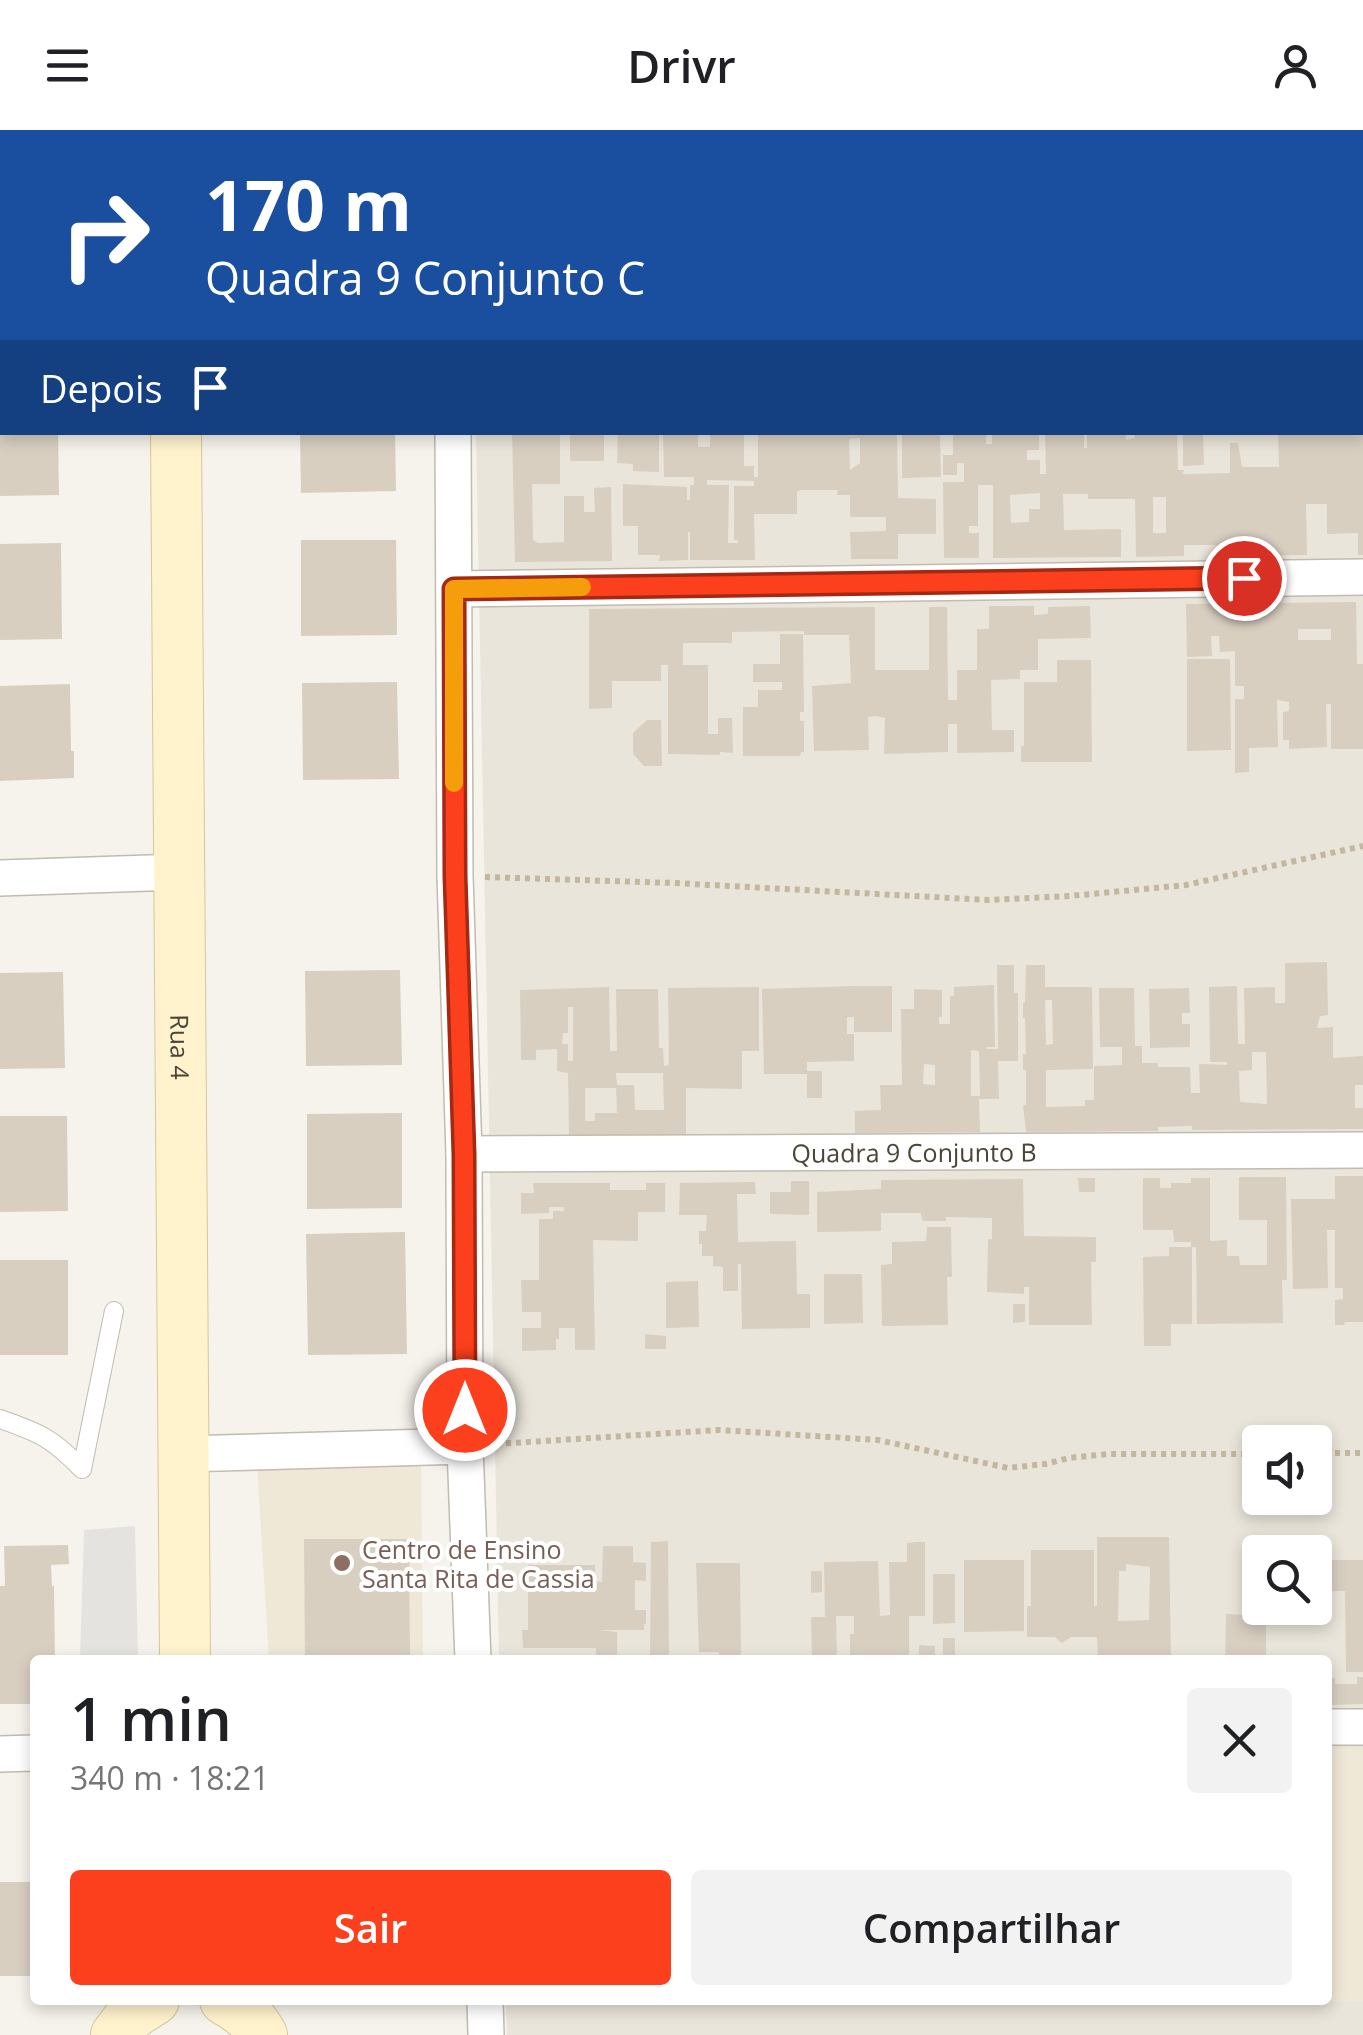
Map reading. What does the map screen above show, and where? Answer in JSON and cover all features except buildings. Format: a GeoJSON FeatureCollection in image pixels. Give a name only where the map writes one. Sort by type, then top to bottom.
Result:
{"type":"FeatureCollection","features":[{"type":"Feature","properties":{"kind":"street","name":"Rua 4"},"geometry":{"type":"LineString","coordinates":[[176,435],[185,1655]]}},
{"type":"Feature","properties":{"kind":"street"},"geometry":{"type":"LineString","coordinates":[[453,435],[455,876],[464,1154],[465,1446],[473,1655]]}},
{"type":"Feature","properties":{"kind":"street"},"geometry":{"type":"LineString","coordinates":[[454,589],[1363,577]]}},
{"type":"Feature","properties":{"kind":"street"},"geometry":{"type":"LineString","coordinates":[[0,878],[179,872]]}},
{"type":"Feature","properties":{"kind":"street","name":"Quadra 9 Conjunto B"},"geometry":{"type":"LineString","coordinates":[[464,1154],[1363,1150]]}},
{"type":"Feature","properties":{"kind":"street"},"geometry":{"type":"LineString","coordinates":[[184,1454],[465,1446]]}},
{"type":"Feature","properties":{"kind":"street"},"geometry":{"type":"LineString","coordinates":[[1332,1727],[1363,1727]]}},
{"type":"Feature","properties":{"kind":"street"},"geometry":{"type":"LineString","coordinates":[[0,1754],[30,1753]]}},
{"type":"Feature","properties":{"kind":"street"},"geometry":{"type":"LineString","coordinates":[[485,2005],[486,2035]]}},
{"type":"Feature","properties":{"kind":"lane"},"geometry":{"type":"LineString","coordinates":[[0,1419],[42,1434],[82,1469],[114,1311]]}},
{"type":"Feature","properties":{"kind":"path"},"geometry":{"type":"LineString","coordinates":[[455,876],[988,900],[1186,885],[1363,846]]}},
{"type":"Feature","properties":{"kind":"path"},"geometry":{"type":"LineString","coordinates":[[465,1446],[719,1430],[878,1440],[1008,1468],[1110,1454],[1242,1454]]}},
{"type":"Feature","properties":{"kind":"path"},"geometry":{"type":"LineString","coordinates":[[1332,1453],[1363,1452]]}},
{"type":"Feature","properties":{"kind":"shaded area"},"geometry":{"type":"Polygon","coordinates":[[[476,435],[1363,435],[1363,2035],[507,2035],[506,2005],[1332,2005],[1332,1655],[499,1655],[476,435]]]}},
{"type":"Feature","properties":{"kind":"shaded area","name":"Centro de Ensino Santa Rita de Cassia"},"geometry":{"type":"Polygon","coordinates":[[[421,1461],[423,1655],[269,1655],[257,1466],[421,1461]]]}},
{"type":"Feature","properties":{"kind":"shaded area"},"geometry":{"type":"Polygon","coordinates":[[[135,1526],[138,1655],[80,1655],[84,1530],[135,1526]]]}},
{"type":"Feature","properties":{"kind":"shaded area"},"geometry":{"type":"Polygon","coordinates":[[[1332,1749],[1363,1749],[1363,2001],[1332,2001],[1332,1749]]]}},
{"type":"Feature","properties":{"kind":"slow traffic"},"geometry":{"type":"LineString","coordinates":[[454,783],[454,589],[582,587]]}},
{"type":"Feature","properties":{"kind":"place","name":"Centro de Ensino Santa Rita de Cassia"},"geometry":{"type":"Point","coordinates":[342,1563]}},
{"type":"Feature","properties":{"kind":"route"},"geometry":{"type":"LineString","coordinates":[[465,1410],[454,589],[1244,578]]}}]}
